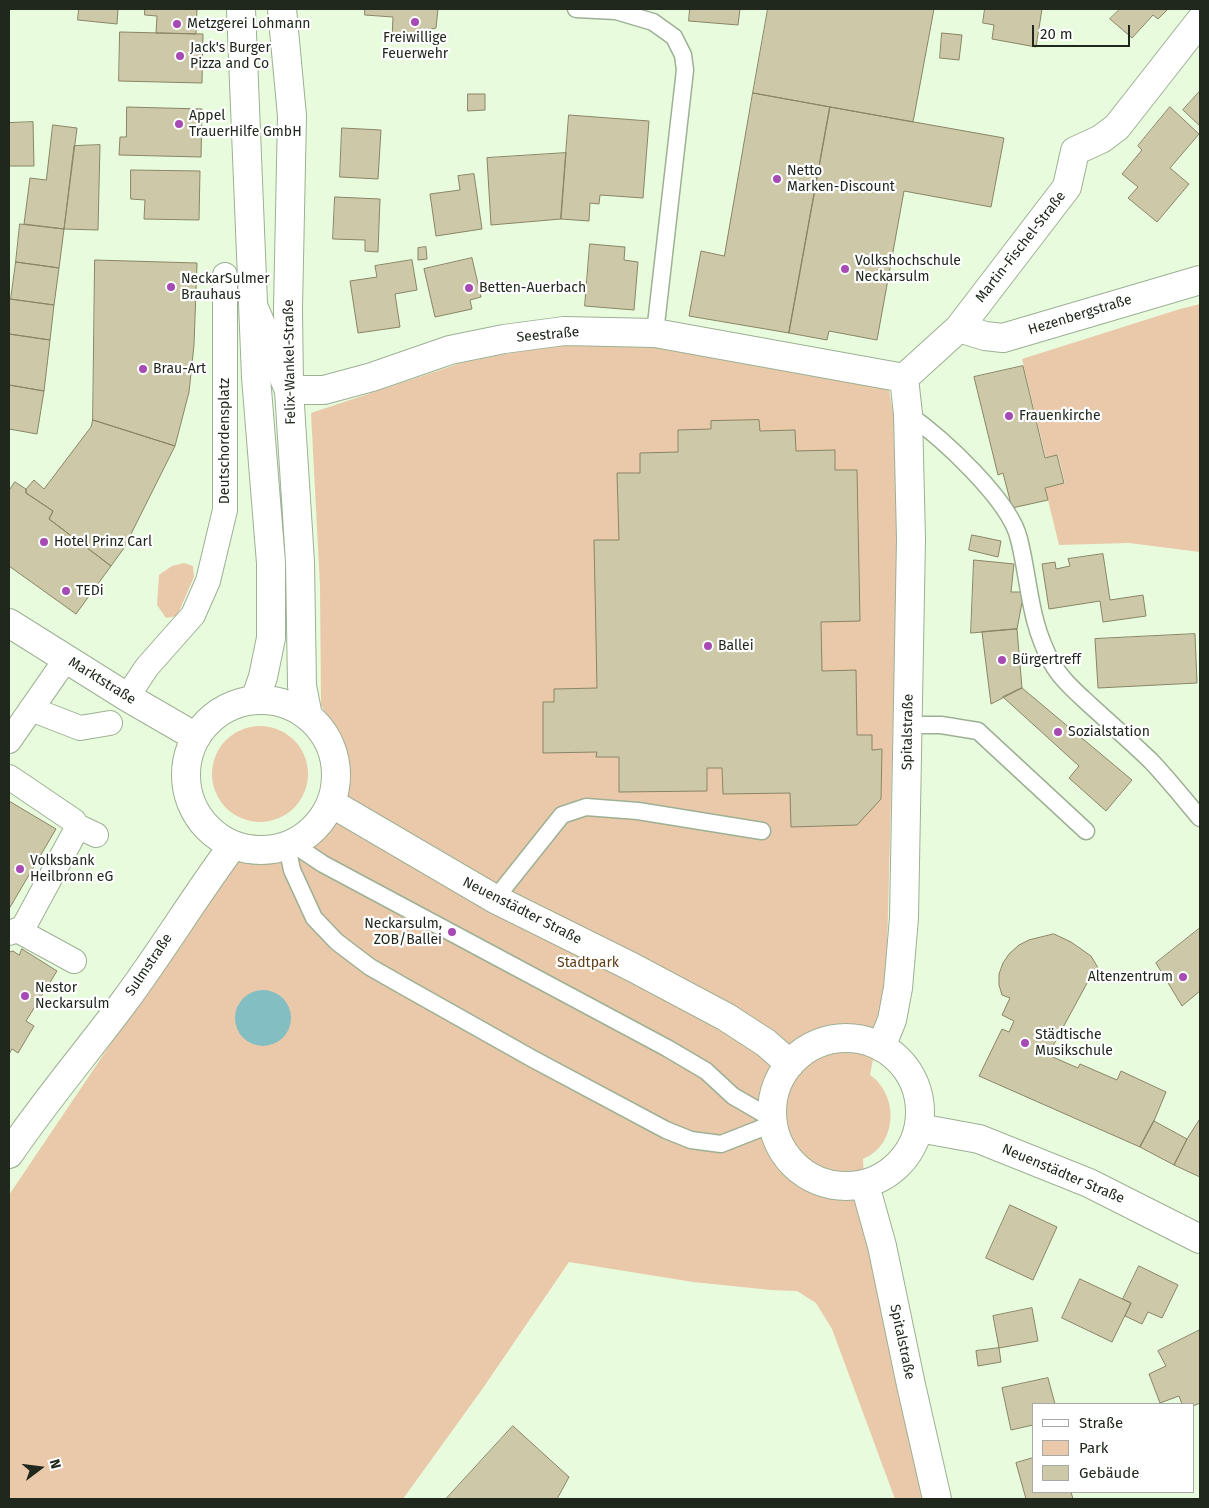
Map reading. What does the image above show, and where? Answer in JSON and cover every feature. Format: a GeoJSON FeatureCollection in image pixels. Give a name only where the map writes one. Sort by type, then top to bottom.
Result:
{"type":"FeatureCollection","features":[{"type":"Feature","properties":{"kind":"main road"},"geometry":{"type":"LineString","coordinates":[[241,9],[252,304],[270,563],[271,638],[263,677],[255,700]]}},
{"type":"Feature","properties":{"kind":"main road","name":"Felix-Wankel-Straße"},"geometry":{"type":"LineString","coordinates":[[282,9],[292,116],[288,308],[289,390],[300,562],[302,686],[308,716]]}},
{"type":"Feature","properties":{"kind":"main road","name":"Martin-Fischel-Straße"},"geometry":{"type":"LineString","coordinates":[[904,378],[959,328],[1067,187],[1075,151],[1100,139],[1117,127],[1200,21]]}},
{"type":"Feature","properties":{"kind":"main road","name":"Hezenbergstraße"},"geometry":{"type":"LineString","coordinates":[[959,328],[985,336],[1003,338],[1200,280]]}},
{"type":"Feature","properties":{"kind":"main road"},"geometry":{"type":"LineString","coordinates":[[252,304],[289,390]]}},
{"type":"Feature","properties":{"kind":"main road","name":"Seestraße"},"geometry":{"type":"LineString","coordinates":[[289,390],[324,390],[450,350],[504,339],[564,331],[654,333],[904,378]]}},
{"type":"Feature","properties":{"kind":"main road","name":"Spitalstraße"},"geometry":{"type":"LineString","coordinates":[[881,1047],[892,1020],[898,988],[904,918],[911,539],[908,414],[904,378]]}},
{"type":"Feature","properties":{"kind":"main road","name":"Marktstraße"},"geometry":{"type":"LineString","coordinates":[[9,623],[127,697],[196,737]]}},
{"type":"Feature","properties":{"kind":"main road"},"geometry":{"type":"LineString","coordinates":[[269,700],[296,708],[308,716],[324,734],[334,756],[336,780],[331,803],[316,827],[305,837],[290,845],[273,850],[253,850],[233,845],[216,836],[203,823],[193,808],[187,790],[186,772],[189,754],[196,737],[207,723],[221,711],[238,703],[269,700]]}},
{"type":"Feature","properties":{"kind":"main road","name":"Neuenstädter Straße"},"geometry":{"type":"LineString","coordinates":[[331,803],[495,899],[632,967],[726,1018],[766,1043],[790,1064]]}},
{"type":"Feature","properties":{"kind":"main road","name":"Sulmstraße"},"geometry":{"type":"LineString","coordinates":[[9,1154],[34,1117],[125,1001],[233,845]]}},
{"type":"Feature","properties":{"kind":"main road"},"geometry":{"type":"LineString","coordinates":[[858,1038],[875,1043],[881,1047],[895,1056],[908,1070],[917,1089],[920,1111],[919,1128],[910,1151],[896,1168],[879,1180],[865,1185],[836,1187],[814,1180],[795,1168],[781,1150],[772,1121],[772,1103],[779,1079],[794,1058],[824,1040],[858,1038]]}},
{"type":"Feature","properties":{"kind":"main road","name":"Neuenstädter Straße"},"geometry":{"type":"LineString","coordinates":[[919,1128],[980,1139],[1089,1183],[1200,1239]]}},
{"type":"Feature","properties":{"kind":"main road","name":"Spitalstraße"},"geometry":{"type":"LineString","coordinates":[[865,1185],[882,1246],[937,1499]]}},
{"type":"Feature","properties":{"kind":"street","name":"Deutschordensplatz"},"geometry":{"type":"LineString","coordinates":[[127,697],[147,667],[194,615],[213,563],[225,510],[225,275]]}},
{"type":"Feature","properties":{"kind":"street"},"geometry":{"type":"LineString","coordinates":[[9,741],[66,659]]}},
{"type":"Feature","properties":{"kind":"street"},"geometry":{"type":"LineString","coordinates":[[31,709],[80,728],[110,722]]}},
{"type":"Feature","properties":{"kind":"street"},"geometry":{"type":"LineString","coordinates":[[9,777],[74,821],[90,828],[76,832],[24,928],[14,932]]}},
{"type":"Feature","properties":{"kind":"street"},"geometry":{"type":"LineString","coordinates":[[14,932],[74,961]]}},
{"type":"Feature","properties":{"kind":"lane"},"geometry":{"type":"LineString","coordinates":[[576,9],[616,11],[653,22],[674,37],[683,55],[685,70],[654,333]]}},
{"type":"Feature","properties":{"kind":"lane"},"geometry":{"type":"LineString","coordinates":[[908,414],[944,443],[995,495],[1006,511],[1019,537],[1031,609],[1041,641],[1052,664],[1068,684],[1152,762],[1200,818]]}},
{"type":"Feature","properties":{"kind":"lane"},"geometry":{"type":"LineString","coordinates":[[908,725],[940,725],[978,731],[1086,832]]}},
{"type":"Feature","properties":{"kind":"lane"},"geometry":{"type":"LineString","coordinates":[[495,899],[562,815],[586,807],[638,811],[762,830]]}},
{"type":"Feature","properties":{"kind":"lane"},"geometry":{"type":"LineString","coordinates":[[290,845],[675,1053],[706,1071],[733,1096],[772,1121]]}},
{"type":"Feature","properties":{"kind":"lane"},"geometry":{"type":"LineString","coordinates":[[290,845],[292,870],[314,918],[338,942],[370,967],[533,1060],[666,1130],[691,1140],[721,1144],[772,1121]]}},
{"type":"Feature","properties":{"kind":"green space"},"geometry":{"type":"Polygon","coordinates":[[[1200,304],[1200,552],[1129,543],[1059,545],[1045,488],[1065,483],[1058,455],[1046,458],[1022,359],[1200,304]]]}},
{"type":"Feature","properties":{"kind":"green space","name":"Stadtpark"},"geometry":{"type":"Polygon","coordinates":[[[550,345],[661,347],[889,390],[900,453],[886,990],[870,1075],[886,1095],[890,1107],[890,1119],[888,1132],[883,1143],[875,1152],[863,1159],[865,1207],[923,1499],[895,1499],[832,1329],[816,1303],[797,1291],[693,1282],[569,1262],[483,1388],[403,1499],[9,1499],[9,1195],[252,834],[277,838],[298,831],[335,805],[343,773],[338,738],[321,705],[320,586],[311,413],[461,363],[550,345]]]}},
{"type":"Feature","properties":{"kind":"green space"},"geometry":{"type":"Polygon","coordinates":[[[184,563],[193,566],[194,577],[177,616],[166,618],[157,605],[159,575],[172,566],[184,563]]]}},
{"type":"Feature","properties":{"kind":"green space"},"geometry":{"type":"Polygon","coordinates":[[[260,726],[278,729],[294,740],[305,756],[308,774],[305,792],[294,808],[278,819],[260,822],[242,819],[226,808],[215,792],[212,774],[215,756],[226,740],[242,729],[260,726]]]}},
{"type":"Feature","properties":{"kind":"water"},"geometry":{"type":"Polygon","coordinates":[[[263,990],[278,995],[286,1003],[291,1018],[286,1033],[278,1041],[263,1046],[248,1041],[240,1033],[235,1018],[240,1003],[248,995],[263,990]]]}},
{"type":"Feature","properties":{"kind":"building"},"geometry":{"type":"Polygon","coordinates":[[[79,9],[118,9],[117,24],[78,20],[79,9]]]}},
{"type":"Feature","properties":{"kind":"building","name":"Metzgerei Lohmann"},"geometry":{"type":"Polygon","coordinates":[[[145,9],[197,9],[196,34],[156,33],[157,16],[145,15],[145,9]]]}},
{"type":"Feature","properties":{"kind":"building","name":"Freiwillige Feuerwehr"},"geometry":{"type":"Polygon","coordinates":[[[365,9],[438,9],[436,28],[392,38],[393,17],[365,15],[365,9]]]}},
{"type":"Feature","properties":{"kind":"building"},"geometry":{"type":"Polygon","coordinates":[[[690,9],[740,9],[738,25],[689,21],[690,9]]]}},
{"type":"Feature","properties":{"kind":"building"},"geometry":{"type":"Polygon","coordinates":[[[768,9],[934,9],[913,122],[753,93],[768,9]]]}},
{"type":"Feature","properties":{"kind":"building"},"geometry":{"type":"Polygon","coordinates":[[[985,9],[1042,9],[1036,47],[992,39],[994,25],[983,23],[985,9]]]}},
{"type":"Feature","properties":{"kind":"building"},"geometry":{"type":"Polygon","coordinates":[[[1120,9],[1168,9],[1158,19],[1153,15],[1132,38],[1110,19],[1120,9]]]}},
{"type":"Feature","properties":{"kind":"building"},"geometry":{"type":"Polygon","coordinates":[[[120,32],[203,34],[202,83],[119,81],[120,32]]]}},
{"type":"Feature","properties":{"kind":"building"},"geometry":{"type":"Polygon","coordinates":[[[942,33],[962,35],[959,60],[940,58],[942,33]]]}},
{"type":"Feature","properties":{"kind":"building"},"geometry":{"type":"Polygon","coordinates":[[[1200,91],[1200,126],[1183,110],[1200,91]]]}},
{"type":"Feature","properties":{"kind":"building","name":"Netto Marken-Discount"},"geometry":{"type":"Polygon","coordinates":[[[753,93],[830,107],[789,333],[689,316],[701,251],[724,256],[753,93]]]}},
{"type":"Feature","properties":{"kind":"building"},"geometry":{"type":"Polygon","coordinates":[[[468,94],[485,94],[485,110],[468,111],[468,94]]]}},
{"type":"Feature","properties":{"kind":"building"},"geometry":{"type":"Polygon","coordinates":[[[127,107],[202,109],[201,157],[119,155],[120,137],[126,137],[127,107]]]}},
{"type":"Feature","properties":{"kind":"building","name":"Volkshochschule Neckarsulm"},"geometry":{"type":"Polygon","coordinates":[[[830,107],[1004,138],[991,207],[904,191],[877,340],[829,331],[827,340],[789,333],[830,107]]]}},
{"type":"Feature","properties":{"kind":"building"},"geometry":{"type":"Polygon","coordinates":[[[1170,107],[1199,134],[1170,168],[1189,184],[1157,222],[1128,198],[1138,187],[1122,174],[1142,150],[1138,146],[1170,107]]]}},
{"type":"Feature","properties":{"kind":"building"},"geometry":{"type":"Polygon","coordinates":[[[569,115],[649,121],[643,198],[600,195],[599,204],[590,203],[589,221],[561,219],[569,115]]]}},
{"type":"Feature","properties":{"kind":"building"},"geometry":{"type":"Polygon","coordinates":[[[33,122],[34,166],[9,166],[9,123],[33,122]]]}},
{"type":"Feature","properties":{"kind":"building"},"geometry":{"type":"Polygon","coordinates":[[[53,125],[77,128],[64,229],[24,224],[30,178],[46,180],[53,125]]]}},
{"type":"Feature","properties":{"kind":"building"},"geometry":{"type":"Polygon","coordinates":[[[342,128],[381,130],[378,179],[340,177],[342,128]]]}},
{"type":"Feature","properties":{"kind":"building"},"geometry":{"type":"Polygon","coordinates":[[[100,145],[98,230],[64,229],[74,146],[100,145]]]}},
{"type":"Feature","properties":{"kind":"building"},"geometry":{"type":"Polygon","coordinates":[[[566,153],[561,219],[491,225],[487,158],[566,153]]]}},
{"type":"Feature","properties":{"kind":"building"},"geometry":{"type":"Polygon","coordinates":[[[131,170],[200,171],[199,220],[144,219],[145,200],[131,199],[131,170]]]}},
{"type":"Feature","properties":{"kind":"building"},"geometry":{"type":"Polygon","coordinates":[[[474,174],[482,229],[436,236],[430,194],[460,190],[458,176],[474,174]]]}},
{"type":"Feature","properties":{"kind":"building"},"geometry":{"type":"Polygon","coordinates":[[[335,197],[380,199],[378,252],[365,251],[365,240],[333,239],[335,197]]]}},
{"type":"Feature","properties":{"kind":"building"},"geometry":{"type":"Polygon","coordinates":[[[20,224],[64,229],[59,268],[16,262],[20,224]]]}},
{"type":"Feature","properties":{"kind":"building"},"geometry":{"type":"Polygon","coordinates":[[[590,244],[625,247],[624,260],[638,262],[634,310],[585,306],[590,244]]]}},
{"type":"Feature","properties":{"kind":"building"},"geometry":{"type":"Polygon","coordinates":[[[426,247],[427,259],[418,260],[418,248],[426,247]]]}},
{"type":"Feature","properties":{"kind":"building"},"geometry":{"type":"Polygon","coordinates":[[[472,258],[481,297],[470,300],[472,309],[435,317],[424,269],[472,258]]]}},
{"type":"Feature","properties":{"kind":"building","name":"Brau-Art"},"geometry":{"type":"Polygon","coordinates":[[[95,260],[197,263],[194,345],[189,392],[175,446],[93,420],[95,260]]]}},
{"type":"Feature","properties":{"kind":"building"},"geometry":{"type":"Polygon","coordinates":[[[412,260],[417,290],[395,294],[400,327],[358,333],[350,281],[377,277],[375,266],[412,260]]]}},
{"type":"Feature","properties":{"kind":"building"},"geometry":{"type":"Polygon","coordinates":[[[16,262],[59,268],[54,305],[11,299],[16,262]]]}},
{"type":"Feature","properties":{"kind":"building"},"geometry":{"type":"Polygon","coordinates":[[[9,299],[54,305],[50,340],[9,334],[9,299]]]}},
{"type":"Feature","properties":{"kind":"building"},"geometry":{"type":"Polygon","coordinates":[[[9,334],[50,340],[44,391],[9,385],[9,334]]]}},
{"type":"Feature","properties":{"kind":"building","name":"Frauenkirche"},"geometry":{"type":"Polygon","coordinates":[[[1023,366],[1045,458],[1057,455],[1064,483],[1045,488],[1048,500],[1012,508],[1003,473],[998,475],[974,377],[1023,366]]]}},
{"type":"Feature","properties":{"kind":"building"},"geometry":{"type":"Polygon","coordinates":[[[9,385],[44,391],[37,434],[9,429],[9,385]]]}},
{"type":"Feature","properties":{"kind":"building"},"geometry":{"type":"Polygon","coordinates":[[[93,420],[175,446],[124,548],[111,566],[49,519],[53,511],[26,493],[26,489],[34,480],[44,489],[91,427],[93,420]]]}},
{"type":"Feature","properties":{"kind":"building","name":"Ballei"},"geometry":{"type":"Polygon","coordinates":[[[759,420],[760,431],[795,430],[796,451],[835,450],[835,470],[857,470],[860,621],[821,622],[822,671],[856,670],[857,735],[872,735],[872,750],[882,749],[881,799],[857,825],[791,827],[790,793],[723,794],[722,768],[707,768],[707,791],[619,792],[619,757],[596,757],[597,752],[543,753],[543,702],[554,702],[554,689],[597,688],[594,540],[619,540],[617,473],[640,473],[640,453],[678,452],[678,430],[711,429],[711,421],[759,420]]]}},
{"type":"Feature","properties":{"kind":"building","name":"Hotel Prinz Carl"},"geometry":{"type":"Polygon","coordinates":[[[15,482],[26,489],[26,493],[53,511],[49,519],[111,566],[76,614],[9,566],[9,491],[15,482]]]}},
{"type":"Feature","properties":{"kind":"building"},"geometry":{"type":"Polygon","coordinates":[[[972,535],[1001,541],[998,557],[969,550],[972,535]]]}},
{"type":"Feature","properties":{"kind":"building"},"geometry":{"type":"Polygon","coordinates":[[[1103,554],[1110,600],[1143,595],[1146,616],[1103,622],[1100,601],[1049,609],[1042,564],[1055,562],[1056,569],[1070,566],[1068,559],[1103,554]]]}},
{"type":"Feature","properties":{"kind":"building"},"geometry":{"type":"Polygon","coordinates":[[[974,560],[1014,564],[1011,592],[1024,592],[1017,629],[971,633],[974,560]]]}},
{"type":"Feature","properties":{"kind":"building","name":"Bürgertreff"},"geometry":{"type":"Polygon","coordinates":[[[1017,629],[1022,688],[991,704],[982,632],[1017,629]]]}},
{"type":"Feature","properties":{"kind":"building"},"geometry":{"type":"Polygon","coordinates":[[[1195,634],[1197,683],[1098,688],[1095,639],[1195,634]]]}},
{"type":"Feature","properties":{"kind":"building","name":"Sozialstation"},"geometry":{"type":"Polygon","coordinates":[[[1022,688],[1132,780],[1106,811],[1069,778],[1079,766],[1003,697],[1022,688]]]}},
{"type":"Feature","properties":{"kind":"building","name":"Volksbank Heilbronn eG"},"geometry":{"type":"Polygon","coordinates":[[[9,801],[56,829],[9,909],[9,801]]]}},
{"type":"Feature","properties":{"kind":"building","name":"Altenzentrum"},"geometry":{"type":"Polygon","coordinates":[[[1200,928],[1200,991],[1182,1006],[1156,963],[1200,928]]]}},
{"type":"Feature","properties":{"kind":"building","name":"Städtische Musikschule"},"geometry":{"type":"Polygon","coordinates":[[[1054,934],[1071,942],[1091,956],[1104,982],[1092,974],[1048,1055],[1078,1068],[1080,1064],[1117,1080],[1121,1071],[1166,1092],[1154,1121],[1140,1147],[979,1076],[1002,1029],[1009,1032],[1014,1021],[1002,1015],[1010,998],[1002,995],[999,985],[999,974],[1003,963],[1019,945],[1029,940],[1054,934]]]}},
{"type":"Feature","properties":{"kind":"building","name":"Nestor Neckarsulm"},"geometry":{"type":"Polygon","coordinates":[[[22,949],[57,971],[26,1021],[34,1026],[18,1053],[12,1049],[9,1054],[9,952],[13,951],[19,955],[22,949]]]}},
{"type":"Feature","properties":{"kind":"building"},"geometry":{"type":"Polygon","coordinates":[[[1200,1119],[1200,1177],[1174,1165],[1200,1119]]]}},
{"type":"Feature","properties":{"kind":"building"},"geometry":{"type":"Polygon","coordinates":[[[1154,1121],[1187,1139],[1174,1165],[1140,1147],[1154,1121]]]}},
{"type":"Feature","properties":{"kind":"building"},"geometry":{"type":"Polygon","coordinates":[[[1010,1205],[1057,1227],[1033,1280],[986,1258],[1010,1205]]]}},
{"type":"Feature","properties":{"kind":"building"},"geometry":{"type":"Polygon","coordinates":[[[1139,1266],[1178,1285],[1162,1318],[1148,1312],[1142,1324],[1125,1316],[1131,1303],[1123,1299],[1139,1266]]]}},
{"type":"Feature","properties":{"kind":"building"},"geometry":{"type":"Polygon","coordinates":[[[1080,1279],[1131,1303],[1112,1342],[1062,1318],[1080,1279]]]}},
{"type":"Feature","properties":{"kind":"building"},"geometry":{"type":"Polygon","coordinates":[[[1032,1308],[1038,1341],[999,1348],[993,1316],[1032,1308]]]}},
{"type":"Feature","properties":{"kind":"building"},"geometry":{"type":"Polygon","coordinates":[[[1200,1330],[1200,1403],[1194,1406],[1194,1403],[1182,1403],[1179,1396],[1160,1403],[1149,1374],[1166,1366],[1158,1351],[1200,1330]]]}},
{"type":"Feature","properties":{"kind":"building"},"geometry":{"type":"Polygon","coordinates":[[[999,1348],[1001,1362],[978,1366],[976,1351],[999,1348]]]}},
{"type":"Feature","properties":{"kind":"building"},"geometry":{"type":"Polygon","coordinates":[[[1048,1378],[1055,1403],[1032,1403],[1032,1425],[1011,1430],[1002,1388],[1048,1378]]]}},
{"type":"Feature","properties":{"kind":"building"},"geometry":{"type":"Polygon","coordinates":[[[513,1426],[569,1477],[557,1499],[446,1499],[513,1426]]]}},
{"type":"Feature","properties":{"kind":"building"},"geometry":{"type":"Polygon","coordinates":[[[1032,1458],[1032,1493],[1071,1493],[1073,1499],[1026,1499],[1016,1463],[1032,1458]]]}},
{"type":"Feature","properties":{"kind":"place","name":"Freiwillige Feuerwehr"},"geometry":{"type":"Point","coordinates":[415,22]}},
{"type":"Feature","properties":{"kind":"place","name":"Metzgerei Lohmann"},"geometry":{"type":"Point","coordinates":[177,24]}},
{"type":"Feature","properties":{"kind":"place","name":"Jack's Burger Pizza and Co"},"geometry":{"type":"Point","coordinates":[180,56]}},
{"type":"Feature","properties":{"kind":"place","name":"Appel TrauerHilfe GmbH"},"geometry":{"type":"Point","coordinates":[179,124]}},
{"type":"Feature","properties":{"kind":"place","name":"Netto Marken-Discount"},"geometry":{"type":"Point","coordinates":[777,179]}},
{"type":"Feature","properties":{"kind":"place","name":"Volkshochschule Neckarsulm"},"geometry":{"type":"Point","coordinates":[845,269]}},
{"type":"Feature","properties":{"kind":"place","name":"NeckarSulmer Brauhaus"},"geometry":{"type":"Point","coordinates":[171,287]}},
{"type":"Feature","properties":{"kind":"place","name":"Betten-Auerbach"},"geometry":{"type":"Point","coordinates":[469,288]}},
{"type":"Feature","properties":{"kind":"place","name":"Brau-Art"},"geometry":{"type":"Point","coordinates":[143,369]}},
{"type":"Feature","properties":{"kind":"place","name":"Frauenkirche"},"geometry":{"type":"Point","coordinates":[1009,416]}},
{"type":"Feature","properties":{"kind":"place","name":"Hotel Prinz Carl"},"geometry":{"type":"Point","coordinates":[44,542]}},
{"type":"Feature","properties":{"kind":"place","name":"TEDi"},"geometry":{"type":"Point","coordinates":[66,591]}},
{"type":"Feature","properties":{"kind":"place","name":"Ballei"},"geometry":{"type":"Point","coordinates":[708,646]}},
{"type":"Feature","properties":{"kind":"place","name":"Bürgertreff"},"geometry":{"type":"Point","coordinates":[1002,660]}},
{"type":"Feature","properties":{"kind":"place","name":"Sozialstation"},"geometry":{"type":"Point","coordinates":[1058,732]}},
{"type":"Feature","properties":{"kind":"place","name":"Volksbank Heilbronn eG"},"geometry":{"type":"Point","coordinates":[20,869]}},
{"type":"Feature","properties":{"kind":"place","name":"Neckarsulm, ZOB/Ballei"},"geometry":{"type":"Point","coordinates":[452,932]}},
{"type":"Feature","properties":{"kind":"place","name":"Altenzentrum"},"geometry":{"type":"Point","coordinates":[1183,977]}},
{"type":"Feature","properties":{"kind":"place","name":"Nestor Neckarsulm"},"geometry":{"type":"Point","coordinates":[25,996]}},
{"type":"Feature","properties":{"kind":"place","name":"Städtische Musikschule"},"geometry":{"type":"Point","coordinates":[1025,1043]}}]}
